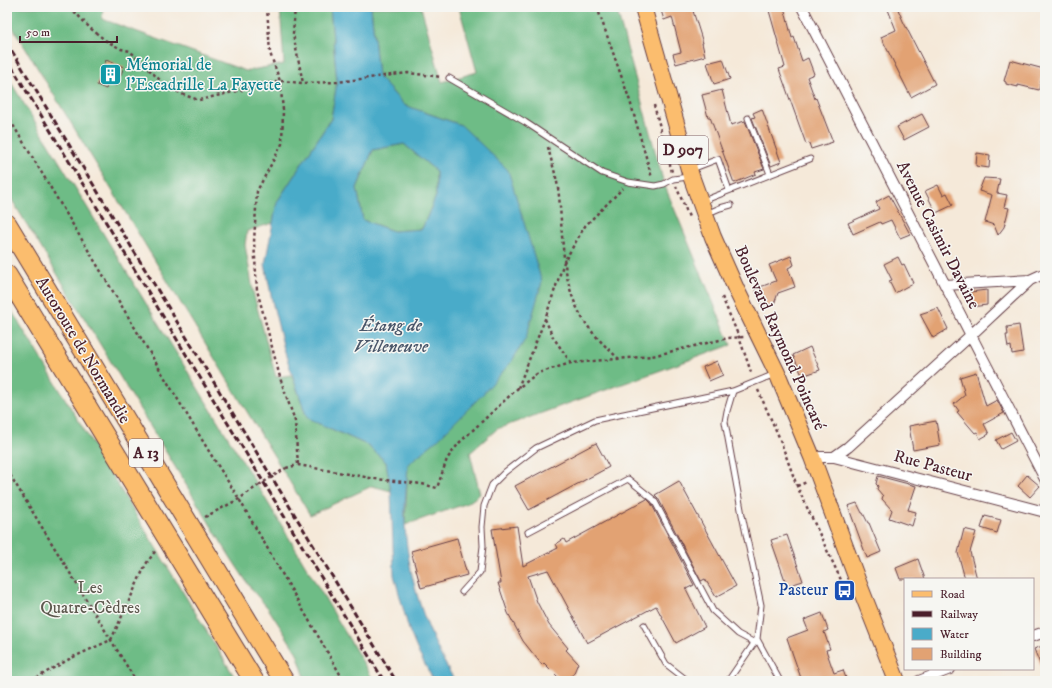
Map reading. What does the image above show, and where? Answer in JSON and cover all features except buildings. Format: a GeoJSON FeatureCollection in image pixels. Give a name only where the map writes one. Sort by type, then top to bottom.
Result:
{"type":"FeatureCollection","features":[{"type":"Feature","properties":{"kind":"highway","name":"Autoroute de Normandie"},"geometry":{"type":"LineString","coordinates":[[7,224],[284,681]]}},
{"type":"Feature","properties":{"kind":"highway","name":"Autoroute de Normandie"},"geometry":{"type":"LineString","coordinates":[[7,275],[254,681]]}},
{"type":"Feature","properties":{"kind":"main road","name":"Boulevard Raymond Poincaré"},"geometry":{"type":"LineString","coordinates":[[643,7],[690,173],[713,237],[736,289],[777,373],[812,457],[858,582],[897,681]]}},
{"type":"Feature","properties":{"kind":"street","name":"Avenue Casimir Davaine"},"geometry":{"type":"LineString","coordinates":[[802,7],[1045,479]]}},
{"type":"Feature","properties":{"kind":"street"},"geometry":{"type":"LineString","coordinates":[[834,456],[848,447],[972,335],[1030,280],[1044,273]]}},
{"type":"Feature","properties":{"kind":"street"},"geometry":{"type":"LineString","coordinates":[[945,285],[1030,280]]}},
{"type":"Feature","properties":{"kind":"street","name":"Rue Pasteur"},"geometry":{"type":"LineString","coordinates":[[812,457],[834,456],[1045,512]]}},
{"type":"Feature","properties":{"kind":"street"},"geometry":{"type":"LineString","coordinates":[[1034,636],[1045,632]]}},
{"type":"Feature","properties":{"kind":"street"},"geometry":{"type":"LineString","coordinates":[[919,681],[947,670]]}},
{"type":"Feature","properties":{"kind":"lane"},"geometry":{"type":"LineString","coordinates":[[449,78],[525,122],[602,173],[628,182],[655,186],[664,184],[690,173],[718,159],[729,190]]}},
{"type":"Feature","properties":{"kind":"lane"},"geometry":{"type":"LineString","coordinates":[[748,118],[770,174]]}},
{"type":"Feature","properties":{"kind":"lane"},"geometry":{"type":"LineString","coordinates":[[703,208],[729,190],[810,158]]}},
{"type":"Feature","properties":{"kind":"lane"},"geometry":{"type":"LineString","coordinates":[[703,208],[720,208],[732,205]]}},
{"type":"Feature","properties":{"kind":"lane"},"geometry":{"type":"LineString","coordinates":[[462,592],[480,572],[483,546],[482,527],[484,506],[492,485],[505,472],[536,448],[595,420],[733,391],[777,373]]}},
{"type":"Feature","properties":{"kind":"lane"},"geometry":{"type":"LineString","coordinates":[[728,681],[756,641],[761,604],[742,514],[726,422],[727,411],[733,391]]}},
{"type":"Feature","properties":{"kind":"lane"},"geometry":{"type":"LineString","coordinates":[[528,532],[628,479],[654,500],[713,611],[738,634],[756,641],[780,681]]}},
{"type":"Feature","properties":{"kind":"lane"},"geometry":{"type":"LineString","coordinates":[[644,625],[666,664],[688,681]]}},
{"type":"Feature","properties":{"kind":"path"},"geometry":{"type":"LineString","coordinates":[[70,7],[90,28],[105,40],[121,49],[130,51],[165,85],[184,95],[199,100],[280,82],[337,82],[408,73],[449,78]]}},
{"type":"Feature","properties":{"kind":"path"},"geometry":{"type":"LineString","coordinates":[[267,7],[270,53],[280,82],[283,110],[282,144],[257,191],[254,242],[256,290],[281,381],[295,421],[298,465]]}},
{"type":"Feature","properties":{"kind":"path"},"geometry":{"type":"LineString","coordinates":[[295,7],[293,34],[303,83]]}},
{"type":"Feature","properties":{"kind":"path"},"geometry":{"type":"LineString","coordinates":[[597,7],[630,101],[655,186]]}},
{"type":"Feature","properties":{"kind":"path"},"geometry":{"type":"LineString","coordinates":[[654,104],[673,179],[691,222]]}},
{"type":"Feature","properties":{"kind":"path"},"geometry":{"type":"LineString","coordinates":[[7,115],[239,499],[344,681]]}},
{"type":"Feature","properties":{"kind":"path"},"geometry":{"type":"LineString","coordinates":[[545,135],[558,188],[564,262],[573,296],[582,318],[600,341],[619,360]]}},
{"type":"Feature","properties":{"kind":"path"},"geometry":{"type":"LineString","coordinates":[[518,388],[545,319],[564,262],[585,226],[628,182]]}},
{"type":"Feature","properties":{"kind":"path"},"geometry":{"type":"LineString","coordinates":[[721,294],[739,337],[754,382],[779,437],[797,486],[842,582]]}},
{"type":"Feature","properties":{"kind":"path"},"geometry":{"type":"LineString","coordinates":[[545,319],[553,337],[572,363]]}},
{"type":"Feature","properties":{"kind":"path"},"geometry":{"type":"LineString","coordinates":[[205,517],[239,499],[286,468],[298,465],[376,479],[422,484],[437,488],[448,459],[460,443],[518,388],[538,373],[572,363],[652,356],[728,338],[759,336]]}},
{"type":"Feature","properties":{"kind":"path"},"geometry":{"type":"LineString","coordinates":[[7,470],[136,681]]}},
{"type":"Feature","properties":{"kind":"path"},"geometry":{"type":"LineString","coordinates":[[32,681],[71,658],[112,640],[146,564],[157,548]]}},
{"type":"Feature","properties":{"kind":"green space"},"geometry":{"type":"Polygon","coordinates":[[[7,7],[103,7],[102,19],[246,71],[284,64],[280,7],[330,7],[337,82],[331,119],[277,202],[273,223],[247,231],[245,245],[254,296],[276,377],[292,375],[307,418],[367,445],[386,462],[391,491],[372,486],[310,515],[7,18],[7,7]]]}},
{"type":"Feature","properties":{"kind":"green space"},"geometry":{"type":"Polygon","coordinates":[[[371,7],[421,7],[442,82],[477,72],[459,7],[616,7],[664,184],[731,345],[497,429],[470,453],[480,494],[468,503],[405,525],[408,464],[449,428],[512,361],[461,125],[404,105],[378,76],[371,7]]]}},
{"type":"Feature","properties":{"kind":"green space"},"geometry":{"type":"Polygon","coordinates":[[[7,76],[276,516],[374,681],[306,681],[297,653],[268,608],[252,590],[229,555],[7,192],[7,76]]]}},
{"type":"Feature","properties":{"kind":"green space"},"geometry":{"type":"Polygon","coordinates":[[[404,144],[436,171],[436,196],[422,229],[393,231],[363,220],[357,188],[373,150],[404,144]]]}},
{"type":"Feature","properties":{"kind":"green space","name":"Les Quatre-Cèdres"},"geometry":{"type":"Polygon","coordinates":[[[7,303],[237,681],[7,681],[7,303]]]}},
{"type":"Feature","properties":{"kind":"water","name":"Étang de Villeneuve"},"geometry":{"type":"Polygon","coordinates":[[[330,7],[371,7],[378,76],[404,105],[461,125],[508,170],[542,282],[526,338],[512,361],[483,394],[436,441],[408,464],[405,525],[410,566],[428,625],[436,645],[455,681],[434,681],[419,654],[409,630],[394,575],[391,491],[386,462],[367,445],[307,418],[285,353],[273,305],[265,264],[277,202],[331,119],[337,82],[330,7]],[[404,144],[373,150],[357,188],[363,220],[393,231],[422,229],[436,196],[436,171],[404,144]]]}},
{"type":"Feature","properties":{"kind":"railway"},"geometry":{"type":"LineString","coordinates":[[7,43],[396,681]]}},
{"type":"Feature","properties":{"kind":"railway"},"geometry":{"type":"LineString","coordinates":[[7,59],[384,681]]}},
{"type":"Feature","properties":{"kind":"place","name":"Mémorial de l’Escadrille La Fayette"},"geometry":{"type":"Point","coordinates":[111,75]}},
{"type":"Feature","properties":{"kind":"place","name":"Pasteur"},"geometry":{"type":"Point","coordinates":[844,590]}}]}
